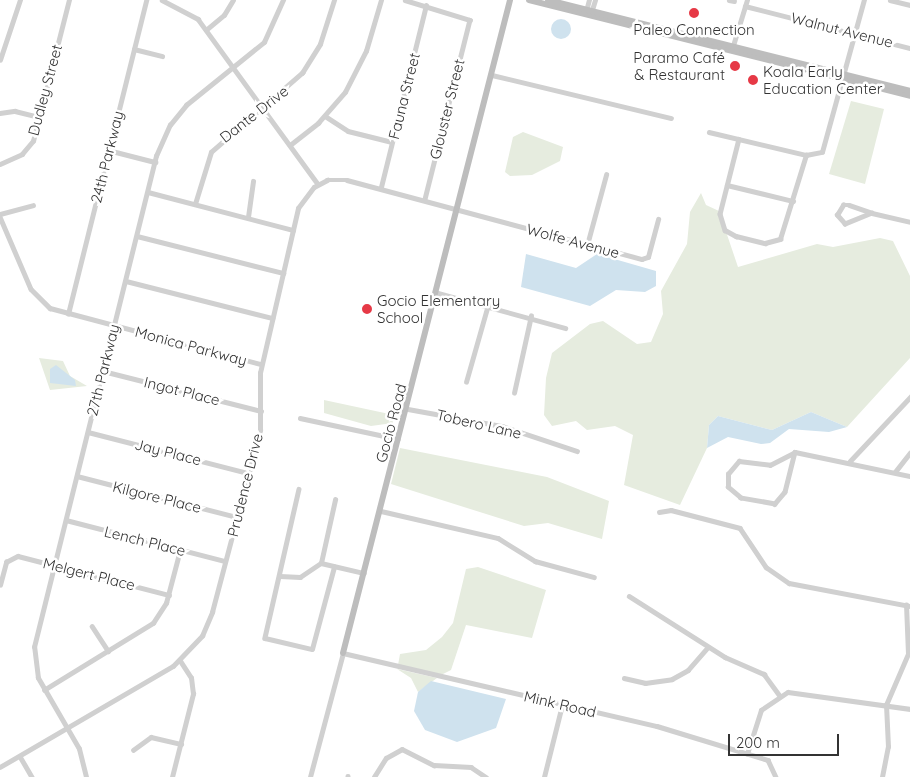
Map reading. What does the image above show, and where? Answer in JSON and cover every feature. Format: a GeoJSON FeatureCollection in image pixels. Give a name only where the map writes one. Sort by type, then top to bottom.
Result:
{"type":"FeatureCollection","features":[{"type":"Feature","properties":{"kind":"street"},"geometry":{"type":"LineString","coordinates":[[0,60],[20,0]]}},
{"type":"Feature","properties":{"kind":"street","name":"Dudley Street"},"geometry":{"type":"LineString","coordinates":[[0,164],[28,149],[39,117],[69,0]]}},
{"type":"Feature","properties":{"kind":"street","name":"24th Parkway"},"geometry":{"type":"LineString","coordinates":[[68,314],[146,0]]}},
{"type":"Feature","properties":{"kind":"street"},"geometry":{"type":"LineString","coordinates":[[162,0],[188,10],[206,30],[318,184],[341,179],[380,187],[459,208]]}},
{"type":"Feature","properties":{"kind":"street"},"geometry":{"type":"LineString","coordinates":[[206,30],[224,15],[233,0]]}},
{"type":"Feature","properties":{"kind":"street","name":"27th Parkway"},"geometry":{"type":"LineString","coordinates":[[86,777],[81,754],[44,690],[37,674],[34,647],[155,162],[163,137],[179,113],[264,42],[283,0]]}},
{"type":"Feature","properties":{"kind":"street","name":"Dante Drive"},"geometry":{"type":"LineString","coordinates":[[195,204],[210,152],[263,108],[307,66],[323,36],[334,0]]}},
{"type":"Feature","properties":{"kind":"street"},"geometry":{"type":"LineString","coordinates":[[290,145],[325,116],[360,64],[381,0]]}},
{"type":"Feature","properties":{"kind":"street"},"geometry":{"type":"LineString","coordinates":[[405,0],[426,5]]}},
{"type":"Feature","properties":{"kind":"street","name":"Gocio Road"},"geometry":{"type":"LineString","coordinates":[[310,777],[438,293],[510,0]]}},
{"type":"Feature","properties":{"kind":"street"},"geometry":{"type":"LineString","coordinates":[[528,0],[560,8],[588,12]]}},
{"type":"Feature","properties":{"kind":"street"},"geometry":{"type":"LineString","coordinates":[[548,0],[910,96]]}},
{"type":"Feature","properties":{"kind":"street"},"geometry":{"type":"LineString","coordinates":[[588,12],[589,0]]}},
{"type":"Feature","properties":{"kind":"street"},"geometry":{"type":"LineString","coordinates":[[588,12],[595,0]]}},
{"type":"Feature","properties":{"kind":"street"},"geometry":{"type":"LineString","coordinates":[[729,0],[734,2]]}},
{"type":"Feature","properties":{"kind":"street"},"geometry":{"type":"LineString","coordinates":[[732,49],[747,0]]}},
{"type":"Feature","properties":{"kind":"street"},"geometry":{"type":"LineString","coordinates":[[709,132],[806,155],[817,155],[825,148],[864,0]]}},
{"type":"Feature","properties":{"kind":"street"},"geometry":{"type":"LineString","coordinates":[[890,0],[910,5]]}},
{"type":"Feature","properties":{"kind":"street","name":"Glouster Street"},"geometry":{"type":"LineString","coordinates":[[425,199],[470,20],[426,5]]}},
{"type":"Feature","properties":{"kind":"street","name":"Fauna Street"},"geometry":{"type":"LineString","coordinates":[[380,187],[426,5]]}},
{"type":"Feature","properties":{"kind":"street","name":"Walnut Avenue"},"geometry":{"type":"LineString","coordinates":[[745,6],[910,48]]}},
{"type":"Feature","properties":{"kind":"street"},"geometry":{"type":"LineString","coordinates":[[134,49],[162,56]]}},
{"type":"Feature","properties":{"kind":"street"},"geometry":{"type":"LineString","coordinates":[[492,75],[671,118]]}},
{"type":"Feature","properties":{"kind":"street"},"geometry":{"type":"LineString","coordinates":[[844,77],[910,91]]}},
{"type":"Feature","properties":{"kind":"street"},"geometry":{"type":"LineString","coordinates":[[0,113],[15,111],[39,117]]}},
{"type":"Feature","properties":{"kind":"street"},"geometry":{"type":"LineString","coordinates":[[325,116],[348,131],[392,142]]}},
{"type":"Feature","properties":{"kind":"street"},"geometry":{"type":"LineString","coordinates":[[739,139],[720,219],[736,236],[776,242],[785,231],[806,155]]}},
{"type":"Feature","properties":{"kind":"street"},"geometry":{"type":"LineString","coordinates":[[108,150],[155,162]]}},
{"type":"Feature","properties":{"kind":"street"},"geometry":{"type":"LineString","coordinates":[[587,245],[606,175]]}},
{"type":"Feature","properties":{"kind":"street"},"geometry":{"type":"LineString","coordinates":[[248,217],[253,181]]}},
{"type":"Feature","properties":{"kind":"street","name":"Prudence Drive"},"geometry":{"type":"LineString","coordinates":[[0,767],[21,758],[180,661],[207,626],[248,473],[261,411],[261,364],[293,230],[301,201],[318,184]]}},
{"type":"Feature","properties":{"kind":"street"},"geometry":{"type":"LineString","coordinates":[[728,185],[793,201]]}},
{"type":"Feature","properties":{"kind":"street"},"geometry":{"type":"LineString","coordinates":[[148,192],[293,230]]}},
{"type":"Feature","properties":{"kind":"street"},"geometry":{"type":"LineString","coordinates":[[0,215],[33,204]]}},
{"type":"Feature","properties":{"kind":"street"},"geometry":{"type":"LineString","coordinates":[[872,213],[847,224],[837,215],[846,204],[872,213],[910,222]]}},
{"type":"Feature","properties":{"kind":"street","name":"Wolfe Avenue"},"geometry":{"type":"LineString","coordinates":[[459,208],[587,245],[646,259],[658,219]]}},
{"type":"Feature","properties":{"kind":"street","name":"Monica Parkway"},"geometry":{"type":"LineString","coordinates":[[0,215],[34,294],[50,308],[261,364]]}},
{"type":"Feature","properties":{"kind":"street"},"geometry":{"type":"LineString","coordinates":[[137,236],[283,274]]}},
{"type":"Feature","properties":{"kind":"street"},"geometry":{"type":"LineString","coordinates":[[126,281],[272,318]]}},
{"type":"Feature","properties":{"kind":"street"},"geometry":{"type":"LineString","coordinates":[[438,293],[531,316],[565,328]]}},
{"type":"Feature","properties":{"kind":"street"},"geometry":{"type":"LineString","coordinates":[[466,382],[488,305]]}},
{"type":"Feature","properties":{"kind":"street"},"geometry":{"type":"LineString","coordinates":[[514,393],[531,316]]}},
{"type":"Feature","properties":{"kind":"street","name":"Ingot Place"},"geometry":{"type":"LineString","coordinates":[[103,371],[261,411]]}},
{"type":"Feature","properties":{"kind":"street"},"geometry":{"type":"LineString","coordinates":[[850,461],[910,396]]}},
{"type":"Feature","properties":{"kind":"street","name":"Tobero Lane"},"geometry":{"type":"LineString","coordinates":[[408,409],[502,426],[577,450]]}},
{"type":"Feature","properties":{"kind":"street"},"geometry":{"type":"LineString","coordinates":[[300,418],[400,440]]}},
{"type":"Feature","properties":{"kind":"street","name":"Jay Place"},"geometry":{"type":"LineString","coordinates":[[88,432],[248,473]]}},
{"type":"Feature","properties":{"kind":"street"},"geometry":{"type":"LineString","coordinates":[[796,452],[786,492],[775,504],[740,498],[728,487],[728,474],[739,461],[770,465],[796,452],[850,461],[910,476]]}},
{"type":"Feature","properties":{"kind":"street"},"geometry":{"type":"LineString","coordinates":[[895,472],[910,453]]}},
{"type":"Feature","properties":{"kind":"street","name":"Kilgore Place"},"geometry":{"type":"LineString","coordinates":[[77,476],[237,517]]}},
{"type":"Feature","properties":{"kind":"street"},"geometry":{"type":"LineString","coordinates":[[299,489],[265,638],[312,650],[334,567]]}},
{"type":"Feature","properties":{"kind":"street"},"geometry":{"type":"LineString","coordinates":[[280,576],[300,578],[321,563],[335,500]]}},
{"type":"Feature","properties":{"kind":"street"},"geometry":{"type":"LineString","coordinates":[[660,512],[670,510],[740,528],[766,567],[790,583],[908,605],[908,654],[886,705],[888,747],[882,777]]}},
{"type":"Feature","properties":{"kind":"street"},"geometry":{"type":"LineString","coordinates":[[381,511],[498,538],[535,561],[594,577]]}},
{"type":"Feature","properties":{"kind":"street","name":"Lench Place"},"geometry":{"type":"LineString","coordinates":[[66,520],[225,561]]}},
{"type":"Feature","properties":{"kind":"street"},"geometry":{"type":"LineString","coordinates":[[44,690],[153,623],[169,595],[180,550]]}},
{"type":"Feature","properties":{"kind":"street","name":"Melgert Place"},"geometry":{"type":"LineString","coordinates":[[0,585],[10,558],[18,556],[169,595]]}},
{"type":"Feature","properties":{"kind":"street"},"geometry":{"type":"LineString","coordinates":[[321,563],[364,573]]}},
{"type":"Feature","properties":{"kind":"street"},"geometry":{"type":"LineString","coordinates":[[629,596],[652,606],[708,647],[764,674],[779,694]]}},
{"type":"Feature","properties":{"kind":"street"},"geometry":{"type":"LineString","coordinates":[[92,626],[108,651]]}},
{"type":"Feature","properties":{"kind":"street"},"geometry":{"type":"LineString","coordinates":[[624,678],[645,683],[672,679],[688,670],[708,647]]}},
{"type":"Feature","properties":{"kind":"street","name":"Mink Road"},"geometry":{"type":"LineString","coordinates":[[343,653],[562,705],[747,754],[773,765],[776,777]]}},
{"type":"Feature","properties":{"kind":"street"},"geometry":{"type":"LineString","coordinates":[[172,777],[193,690],[180,661]]}},
{"type":"Feature","properties":{"kind":"street"},"geometry":{"type":"LineString","coordinates":[[747,754],[759,714],[779,694],[806,691],[910,709]]}},
{"type":"Feature","properties":{"kind":"street"},"geometry":{"type":"LineString","coordinates":[[544,777],[562,705]]}},
{"type":"Feature","properties":{"kind":"street"},"geometry":{"type":"LineString","coordinates":[[133,750],[151,737],[180,744]]}},
{"type":"Feature","properties":{"kind":"street"},"geometry":{"type":"LineString","coordinates":[[374,777],[386,758],[402,749],[434,765],[471,767],[486,777]]}},
{"type":"Feature","properties":{"kind":"street"},"geometry":{"type":"LineString","coordinates":[[21,758],[32,777]]}},
{"type":"Feature","properties":{"kind":"shaded area"},"geometry":{"type":"Polygon","coordinates":[[[851,101],[884,109],[865,184],[829,174],[851,101]]]}},
{"type":"Feature","properties":{"kind":"shaded area"},"geometry":{"type":"Polygon","coordinates":[[[523,132],[563,147],[560,161],[532,175],[510,176],[505,172],[513,137],[523,132]]]}},
{"type":"Feature","properties":{"kind":"shaded area"},"geometry":{"type":"Polygon","coordinates":[[[701,193],[706,205],[719,211],[738,267],[817,244],[833,247],[880,238],[893,241],[910,276],[910,358],[847,427],[811,412],[772,430],[718,416],[709,425],[707,448],[680,505],[624,485],[633,435],[615,426],[587,430],[576,421],[552,426],[544,415],[546,378],[552,353],[590,324],[603,321],[637,344],[651,342],[663,314],[661,291],[687,244],[690,212],[701,193]]]}},
{"type":"Feature","properties":{"kind":"shaded area"},"geometry":{"type":"Polygon","coordinates":[[[39,358],[63,361],[70,376],[87,386],[50,390],[39,358]]]}},
{"type":"Feature","properties":{"kind":"shaded area"},"geometry":{"type":"Polygon","coordinates":[[[324,400],[394,415],[393,423],[371,426],[324,413],[324,400]]]}},
{"type":"Feature","properties":{"kind":"shaded area"},"geometry":{"type":"Polygon","coordinates":[[[400,448],[547,477],[609,501],[602,539],[548,523],[524,526],[391,484],[400,448]]]}},
{"type":"Feature","properties":{"kind":"shaded area"},"geometry":{"type":"Polygon","coordinates":[[[478,567],[546,590],[532,638],[466,625],[451,670],[441,675],[398,665],[400,654],[426,650],[442,637],[453,623],[466,569],[478,567]]]}},
{"type":"Feature","properties":{"kind":"shaded area"},"geometry":{"type":"Polygon","coordinates":[[[397,669],[437,678],[418,692],[411,678],[397,669]]]}},
{"type":"Feature","properties":{"kind":"water"},"geometry":{"type":"Polygon","coordinates":[[[561,19],[568,22],[571,29],[568,36],[561,39],[554,36],[551,29],[554,22],[561,19]]]}},
{"type":"Feature","properties":{"kind":"water"},"geometry":{"type":"Polygon","coordinates":[[[526,254],[576,268],[597,254],[656,271],[656,286],[645,292],[616,290],[590,306],[521,287],[526,254]]]}},
{"type":"Feature","properties":{"kind":"water"},"geometry":{"type":"Polygon","coordinates":[[[56,365],[75,380],[76,386],[50,383],[50,369],[56,365]]]}},
{"type":"Feature","properties":{"kind":"water"},"geometry":{"type":"Polygon","coordinates":[[[811,412],[847,427],[829,432],[789,429],[770,443],[761,444],[728,437],[707,448],[709,425],[718,416],[772,430],[811,412]]]}},
{"type":"Feature","properties":{"kind":"water"},"geometry":{"type":"Polygon","coordinates":[[[431,681],[506,699],[496,728],[457,742],[425,730],[414,711],[418,692],[431,681]]]}},
{"type":"Feature","properties":{"kind":"place","name":"Paleo Connection"},"geometry":{"type":"Point","coordinates":[694,13]}},
{"type":"Feature","properties":{"kind":"place","name":"Paramo Café & Restaurant"},"geometry":{"type":"Point","coordinates":[735,66]}},
{"type":"Feature","properties":{"kind":"place","name":"Koala Early Education Center"},"geometry":{"type":"Point","coordinates":[753,80]}},
{"type":"Feature","properties":{"kind":"place","name":"Gocio Elementary School"},"geometry":{"type":"Point","coordinates":[367,309]}}]}
